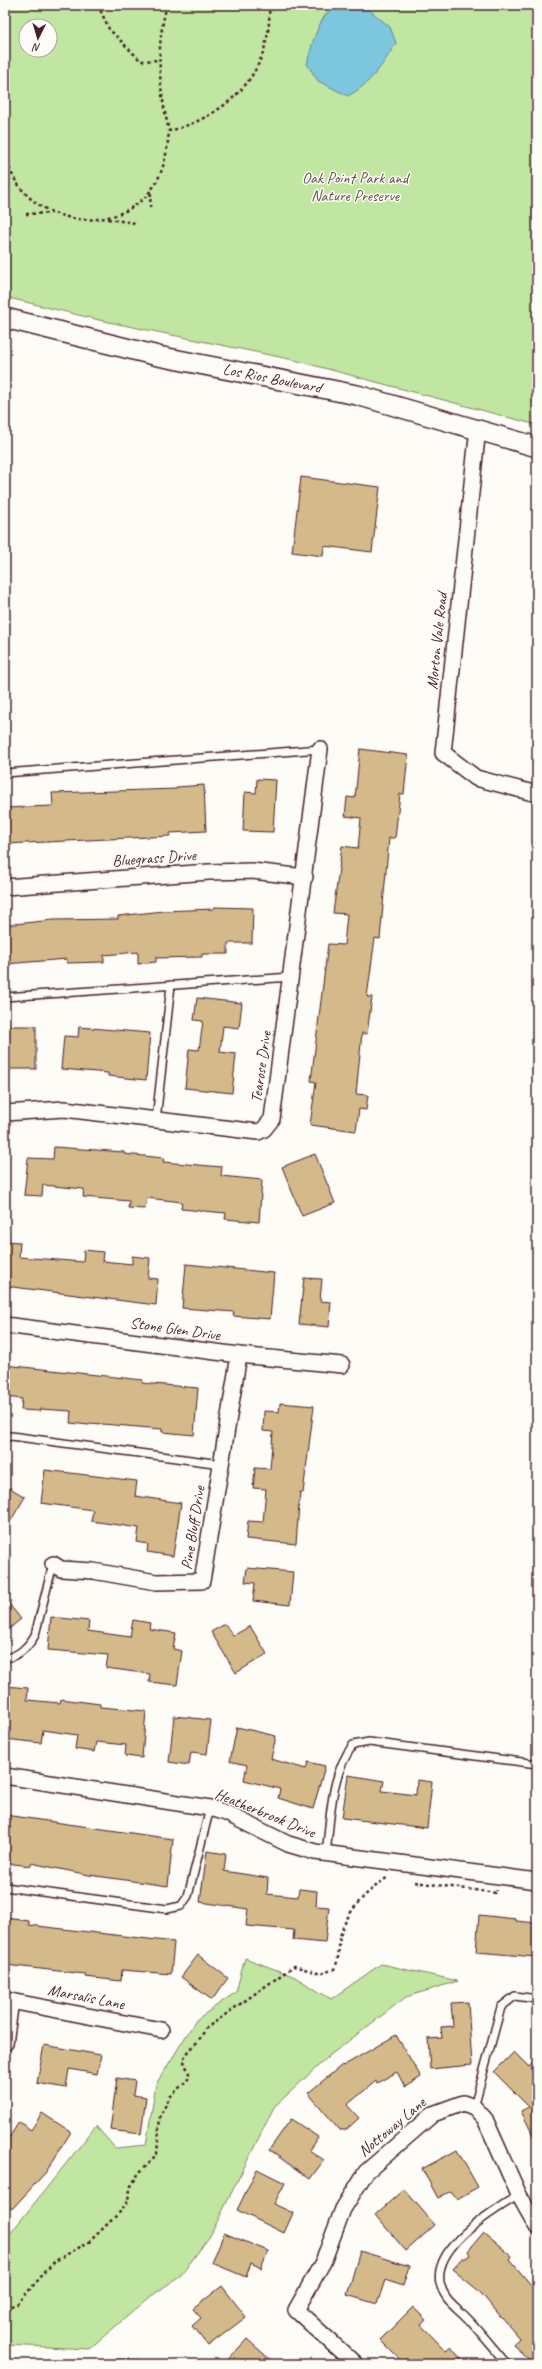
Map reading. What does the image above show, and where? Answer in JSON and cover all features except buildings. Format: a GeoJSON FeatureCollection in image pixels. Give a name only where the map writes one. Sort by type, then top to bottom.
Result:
{"type":"FeatureCollection","features":[{"type":"Feature","properties":{"kind":"street","name":"Los Rios Boulevard"},"geometry":{"type":"LineString","coordinates":[[5,318],[158,356],[357,395],[478,428],[537,447]]}},
{"type":"Feature","properties":{"kind":"street","name":"Morton Vale Road"},"geometry":{"type":"LineString","coordinates":[[478,428],[443,753],[476,778],[537,794]]}},
{"type":"Feature","properties":{"kind":"street","name":"Tearose Drive"},"geometry":{"type":"LineString","coordinates":[[5,1113],[64,1109],[258,1132],[269,1124],[272,1119],[305,877],[320,748]]}},
{"type":"Feature","properties":{"kind":"street","name":"Bluegrass Drive"},"geometry":{"type":"LineString","coordinates":[[5,887],[209,872],[252,871],[305,877]]}},
{"type":"Feature","properties":{"kind":"street","name":"Stone Glen Drive"},"geometry":{"type":"LineString","coordinates":[[5,1324],[239,1355],[342,1365]]}},
{"type":"Feature","properties":{"kind":"street","name":"Pine Bluff Drive"},"geometry":{"type":"LineString","coordinates":[[53,1564],[61,1569],[93,1571],[156,1582],[202,1581],[239,1355]]}},
{"type":"Feature","properties":{"kind":"street","name":"Heatherbrook Drive"},"geometry":{"type":"LineString","coordinates":[[5,1776],[210,1808],[226,1813],[288,1844],[326,1853],[537,1882]]}},
{"type":"Feature","properties":{"kind":"street"},"geometry":{"type":"LineString","coordinates":[[5,2043],[8,2000]]}},
{"type":"Feature","properties":{"kind":"street","name":"Marsalis Lane"},"geometry":{"type":"LineString","coordinates":[[8,2000],[161,2030]]}},
{"type":"Feature","properties":{"kind":"street","name":"Nottoway Lane"},"geometry":{"type":"LineString","coordinates":[[354,2364],[296,2310],[323,2262],[343,2209],[366,2172],[433,2114],[463,2103],[474,2107]]}},
{"type":"Feature","properties":{"kind":"street"},"geometry":{"type":"LineString","coordinates":[[474,2107],[486,2118],[518,2195],[537,2227]]}},
{"type":"Feature","properties":{"kind":"lane"},"geometry":{"type":"LineString","coordinates":[[5,773],[320,748]]}},
{"type":"Feature","properties":{"kind":"lane"},"geometry":{"type":"LineString","coordinates":[[5,997],[291,976]]}},
{"type":"Feature","properties":{"kind":"lane"},"geometry":{"type":"LineString","coordinates":[[156,1120],[171,985]]}},
{"type":"Feature","properties":{"kind":"lane"},"geometry":{"type":"LineString","coordinates":[[5,1438],[11,1436],[221,1464]]}},
{"type":"Feature","properties":{"kind":"lane"},"geometry":{"type":"LineString","coordinates":[[5,1658],[10,1658],[29,1645],[35,1635],[53,1564]]}},
{"type":"Feature","properties":{"kind":"lane"},"geometry":{"type":"LineString","coordinates":[[326,1853],[337,1775],[343,1758],[353,1745],[369,1742],[537,1764]]}},
{"type":"Feature","properties":{"kind":"lane"},"geometry":{"type":"LineString","coordinates":[[5,1887],[166,1909],[181,1906],[188,1896],[210,1808]]}},
{"type":"Feature","properties":{"kind":"lane"},"geometry":{"type":"LineString","coordinates":[[474,2107],[502,2007],[515,1996],[537,1999]]}},
{"type":"Feature","properties":{"kind":"lane"},"geometry":{"type":"LineString","coordinates":[[507,2364],[469,2319],[447,2298],[440,2281],[441,2267],[445,2254],[480,2218],[518,2195]]}},
{"type":"Feature","properties":{"kind":"lane"},"geometry":{"type":"LineString","coordinates":[[117,2364],[137,2364]]}},
{"type":"Feature","properties":{"kind":"path"},"geometry":{"type":"LineString","coordinates":[[98,5],[109,29],[141,61],[159,60]]}},
{"type":"Feature","properties":{"kind":"path"},"geometry":{"type":"LineString","coordinates":[[107,219],[122,213],[136,204],[151,189],[161,173],[166,159],[169,131],[160,88],[159,60],[161,33],[167,5]]}},
{"type":"Feature","properties":{"kind":"path"},"geometry":{"type":"LineString","coordinates":[[169,131],[196,123],[214,114],[243,89],[263,51],[267,37],[270,5]]}},
{"type":"Feature","properties":{"kind":"path"},"geometry":{"type":"LineString","coordinates":[[5,126],[8,164],[5,179]]}},
{"type":"Feature","properties":{"kind":"path"},"geometry":{"type":"LineString","coordinates":[[8,164],[12,174],[27,194],[43,208],[54,213],[83,220],[107,219],[134,223]]}},
{"type":"Feature","properties":{"kind":"path"},"geometry":{"type":"LineString","coordinates":[[150,208],[151,189]]}},
{"type":"Feature","properties":{"kind":"path"},"geometry":{"type":"LineString","coordinates":[[26,214],[54,213]]}},
{"type":"Feature","properties":{"kind":"path"},"geometry":{"type":"LineString","coordinates":[[411,1882],[432,1886],[496,1893],[497,1876]]}},
{"type":"Feature","properties":{"kind":"path"},"geometry":{"type":"LineString","coordinates":[[5,2308],[17,2304],[55,2261],[89,2242],[121,2211],[127,2203],[131,2186],[138,2173],[157,2154],[160,2116],[170,2097],[188,2079],[189,2073],[183,2059],[189,2050],[201,2040],[205,2029],[294,1966],[321,1974],[334,1969],[337,1961],[342,1930],[362,1896],[389,1877],[396,1878]]}},
{"type":"Feature","properties":{"kind":"green space","name":"Oak Point Park and Nature Preserve"},"geometry":{"type":"Polygon","coordinates":[[[5,5],[537,5],[537,425],[294,360],[99,320],[5,297],[5,5]]]}},
{"type":"Feature","properties":{"kind":"green space"},"geometry":{"type":"Polygon","coordinates":[[[245,1958],[293,1976],[331,1999],[381,1964],[458,1981],[406,1997],[329,2056],[274,2107],[210,2236],[181,2275],[150,2297],[89,2349],[5,2345],[5,2240],[96,2126],[115,2148],[146,2145],[156,2084],[196,2020],[236,1992],[245,1958]]]}},
{"type":"Feature","properties":{"kind":"water"},"geometry":{"type":"Polygon","coordinates":[[[335,5],[363,5],[390,27],[396,43],[376,73],[363,86],[348,96],[318,81],[307,64],[316,32],[324,17],[335,5]]]}}]}
